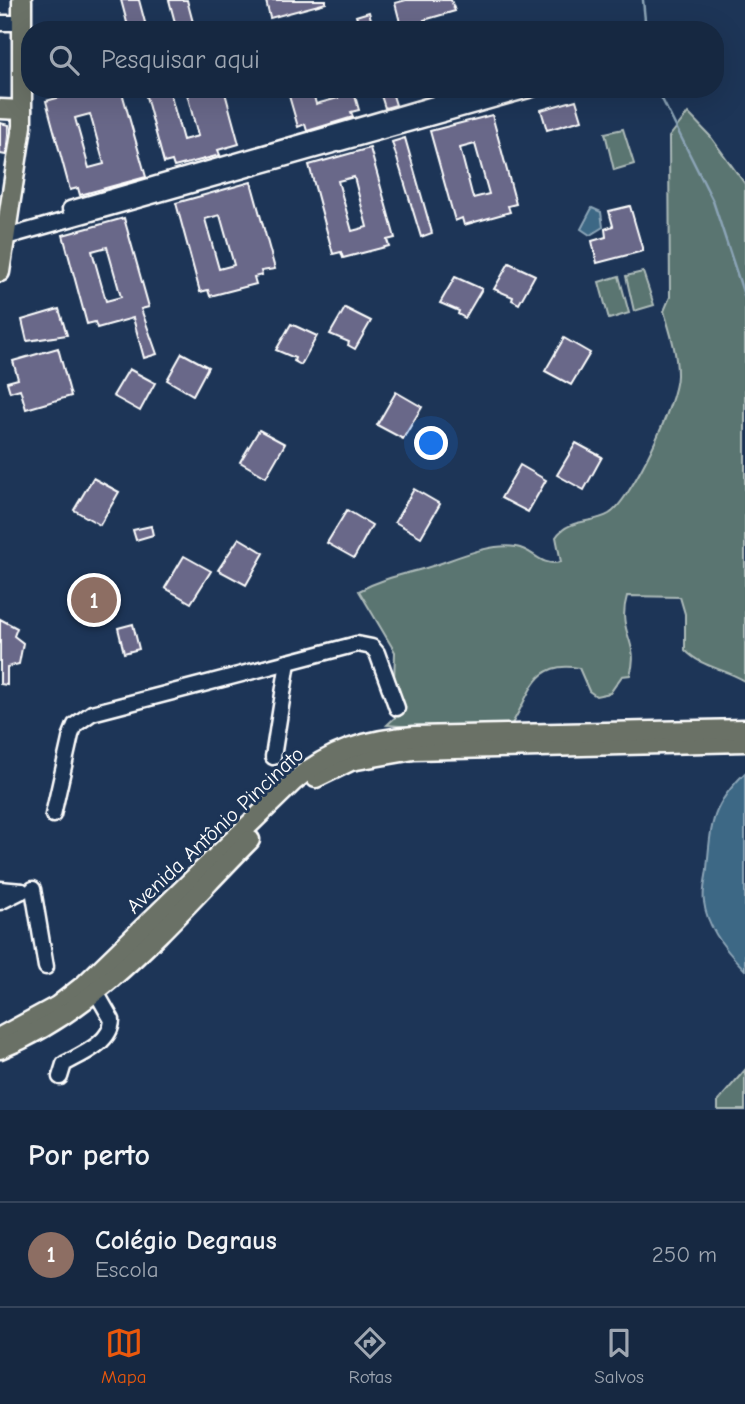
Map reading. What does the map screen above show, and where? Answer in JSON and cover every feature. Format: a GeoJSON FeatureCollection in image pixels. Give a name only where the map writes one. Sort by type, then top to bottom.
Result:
{"type":"FeatureCollection","features":[{"type":"Feature","properties":{"kind":"main road"},"geometry":{"type":"LineString","coordinates":[[22,0],[22,21]]}},
{"type":"Feature","properties":{"kind":"main road"},"geometry":{"type":"LineString","coordinates":[[0,272],[22,98]]}},
{"type":"Feature","properties":{"kind":"main road"},"geometry":{"type":"LineString","coordinates":[[0,109],[22,110]]}},
{"type":"Feature","properties":{"kind":"main road","name":"Avenida Antônio Pincinato"},"geometry":{"type":"LineString","coordinates":[[0,1037],[57,1006],[85,984],[293,782],[309,768],[347,749],[368,741],[414,736],[745,729]]}},
{"type":"Feature","properties":{"kind":"main road","name":"Avenida Antônio Pincinato"},"geometry":{"type":"LineString","coordinates":[[0,1049],[62,1017],[96,992],[278,811],[316,778],[340,765],[371,756],[414,750],[745,742]]}},
{"type":"Feature","properties":{"kind":"street"},"geometry":{"type":"LineString","coordinates":[[0,23],[21,23]]}},
{"type":"Feature","properties":{"kind":"street"},"geometry":{"type":"LineString","coordinates":[[57,218],[456,98]]}},
{"type":"Feature","properties":{"kind":"street"},"geometry":{"type":"LineString","coordinates":[[7,231],[499,98]]}},
{"type":"Feature","properties":{"kind":"street"},"geometry":{"type":"LineString","coordinates":[[53,816],[71,736],[75,724],[83,718],[349,644],[365,644],[377,653],[397,708]]}},
{"type":"Feature","properties":{"kind":"street"},"geometry":{"type":"LineString","coordinates":[[273,757],[288,663]]}},
{"type":"Feature","properties":{"kind":"street"},"geometry":{"type":"LineString","coordinates":[[0,889],[22,891],[0,902]]}},
{"type":"Feature","properties":{"kind":"street"},"geometry":{"type":"LineString","coordinates":[[33,889],[46,967]]}},
{"type":"Feature","properties":{"kind":"street"},"geometry":{"type":"LineString","coordinates":[[60,1077],[64,1064],[91,1049],[109,1034],[112,1020],[96,992]]}},
{"type":"Feature","properties":{"kind":"green space"},"geometry":{"type":"Polygon","coordinates":[[[688,113],[710,136],[745,184],[745,681],[699,661],[685,650],[685,614],[680,597],[627,596],[624,619],[633,664],[630,675],[622,676],[610,693],[596,696],[589,691],[579,668],[562,667],[540,676],[505,734],[387,725],[401,712],[394,682],[395,652],[359,591],[375,583],[494,547],[516,547],[547,562],[561,562],[556,537],[567,527],[609,514],[629,490],[652,449],[670,405],[677,374],[664,311],[670,297],[669,137],[688,113]]]}},
{"type":"Feature","properties":{"kind":"green space"},"geometry":{"type":"Polygon","coordinates":[[[623,129],[634,164],[614,170],[605,133],[623,129]]]}},
{"type":"Feature","properties":{"kind":"green space"},"geometry":{"type":"Polygon","coordinates":[[[643,272],[654,305],[634,311],[626,276],[643,272]]]}},
{"type":"Feature","properties":{"kind":"green space"},"geometry":{"type":"Polygon","coordinates":[[[619,276],[629,313],[609,319],[599,282],[619,276]]]}},
{"type":"Feature","properties":{"kind":"green space"},"geometry":{"type":"Polygon","coordinates":[[[745,1070],[745,1110],[718,1110],[718,1101],[745,1070]]]}},
{"type":"Feature","properties":{"kind":"water"},"geometry":{"type":"Polygon","coordinates":[[[592,208],[601,212],[603,227],[590,235],[581,229],[592,208]]]}},
{"type":"Feature","properties":{"kind":"water"},"geometry":{"type":"Polygon","coordinates":[[[745,773],[745,970],[725,947],[709,921],[703,894],[715,816],[725,796],[745,773]]]}},
{"type":"Feature","properties":{"kind":"building"},"geometry":{"type":"Polygon","coordinates":[[[121,0],[139,0],[145,21],[127,21],[121,0]]]}},
{"type":"Feature","properties":{"kind":"building"},"geometry":{"type":"Polygon","coordinates":[[[169,0],[187,0],[193,21],[175,21],[169,0]]]}},
{"type":"Feature","properties":{"kind":"building"},"geometry":{"type":"Polygon","coordinates":[[[326,0],[326,3],[270,18],[266,1],[326,0]]]}},
{"type":"Feature","properties":{"kind":"building"},"geometry":{"type":"Polygon","coordinates":[[[406,0],[451,0],[455,11],[424,21],[400,21],[395,3],[406,0]]]}},
{"type":"Feature","properties":{"kind":"building"},"geometry":{"type":"Polygon","coordinates":[[[369,12],[372,21],[358,21],[356,16],[369,12]]]}},
{"type":"Feature","properties":{"kind":"building"},"geometry":{"type":"Polygon","coordinates":[[[57,98],[124,98],[146,177],[80,195],[78,188],[70,190],[46,101],[57,98]],[[90,114],[75,118],[89,168],[104,164],[90,114]]]}},
{"type":"Feature","properties":{"kind":"building"},"geometry":{"type":"Polygon","coordinates":[[[146,98],[171,98],[183,140],[198,136],[188,98],[226,98],[239,144],[218,150],[220,155],[174,167],[172,161],[164,163],[146,98]]]}},
{"type":"Feature","properties":{"kind":"building"},"geometry":{"type":"Polygon","coordinates":[[[290,98],[314,98],[316,104],[338,98],[356,98],[359,110],[351,112],[353,117],[307,131],[305,124],[298,127],[290,98]]]}},
{"type":"Feature","properties":{"kind":"building"},"geometry":{"type":"Polygon","coordinates":[[[382,98],[394,98],[396,105],[385,108],[382,98]]]}},
{"type":"Feature","properties":{"kind":"building"},"geometry":{"type":"Polygon","coordinates":[[[576,100],[582,120],[547,130],[541,110],[576,100]]]}},
{"type":"Feature","properties":{"kind":"building"},"geometry":{"type":"Polygon","coordinates":[[[492,115],[516,204],[508,206],[510,212],[464,225],[462,218],[455,221],[430,131],[492,115]],[[475,144],[460,148],[473,198],[489,194],[475,144]]]}},
{"type":"Feature","properties":{"kind":"building"},"geometry":{"type":"Polygon","coordinates":[[[0,123],[9,125],[6,155],[0,154],[0,123]]]}},
{"type":"Feature","properties":{"kind":"building"},"geometry":{"type":"Polygon","coordinates":[[[405,138],[432,233],[421,237],[392,142],[405,138]]]}},
{"type":"Feature","properties":{"kind":"building"},"geometry":{"type":"Polygon","coordinates":[[[370,148],[395,238],[387,240],[389,246],[343,258],[341,252],[333,254],[309,165],[370,148]],[[354,177],[338,181],[352,231],[367,227],[354,177]]]}},
{"type":"Feature","properties":{"kind":"building"},"geometry":{"type":"Polygon","coordinates":[[[251,182],[275,269],[261,271],[262,275],[254,277],[256,284],[210,296],[208,290],[200,292],[176,203],[251,182]],[[220,215],[205,219],[219,269],[234,265],[220,215]]]}},
{"type":"Feature","properties":{"kind":"building"},"geometry":{"type":"Polygon","coordinates":[[[630,206],[643,251],[597,263],[592,241],[606,237],[605,229],[613,226],[609,211],[630,206]]]}},
{"type":"Feature","properties":{"kind":"building"},"geometry":{"type":"Polygon","coordinates":[[[124,218],[149,307],[141,309],[157,354],[144,358],[133,318],[97,328],[95,322],[87,324],[63,235],[124,218]],[[107,247],[92,251],[106,301],[121,297],[107,247]]]}},
{"type":"Feature","properties":{"kind":"building"},"geometry":{"type":"Polygon","coordinates":[[[509,263],[535,275],[519,304],[512,300],[513,297],[494,289],[509,263]]]}},
{"type":"Feature","properties":{"kind":"building"},"geometry":{"type":"Polygon","coordinates":[[[455,277],[482,289],[465,318],[458,314],[459,311],[440,303],[455,277]]]}},
{"type":"Feature","properties":{"kind":"building"},"geometry":{"type":"Polygon","coordinates":[[[345,308],[371,321],[355,349],[348,345],[349,342],[330,334],[345,308]]]}},
{"type":"Feature","properties":{"kind":"building"},"geometry":{"type":"Polygon","coordinates":[[[59,309],[67,335],[27,341],[22,320],[59,309]]]}},
{"type":"Feature","properties":{"kind":"building"},"geometry":{"type":"Polygon","coordinates":[[[291,324],[317,336],[301,365],[294,361],[295,358],[276,350],[291,324]]]}},
{"type":"Feature","properties":{"kind":"building"},"geometry":{"type":"Polygon","coordinates":[[[564,338],[590,353],[571,385],[545,371],[564,338]]]}},
{"type":"Feature","properties":{"kind":"building"},"geometry":{"type":"Polygon","coordinates":[[[58,348],[71,396],[26,409],[20,389],[10,392],[7,382],[18,379],[13,361],[58,348]]]}},
{"type":"Feature","properties":{"kind":"building"},"geometry":{"type":"Polygon","coordinates":[[[182,353],[208,367],[193,395],[167,380],[182,353]]]}},
{"type":"Feature","properties":{"kind":"building"},"geometry":{"type":"Polygon","coordinates":[[[129,369],[155,383],[140,411],[113,396],[129,369]]]}},
{"type":"Feature","properties":{"kind":"building"},"geometry":{"type":"Polygon","coordinates":[[[396,392],[422,407],[403,439],[377,425],[396,392]]]}},
{"type":"Feature","properties":{"kind":"building"},"geometry":{"type":"Polygon","coordinates":[[[259,430],[285,444],[266,477],[240,462],[259,430]]]}},
{"type":"Feature","properties":{"kind":"building"},"geometry":{"type":"Polygon","coordinates":[[[576,443],[602,457],[584,490],[557,475],[576,443]]]}},
{"type":"Feature","properties":{"kind":"building"},"geometry":{"type":"Polygon","coordinates":[[[520,465],[546,480],[528,512],[501,498],[520,465]]]}},
{"type":"Feature","properties":{"kind":"building"},"geometry":{"type":"Polygon","coordinates":[[[93,478],[119,492],[100,525],[74,510],[93,478]]]}},
{"type":"Feature","properties":{"kind":"building"},"geometry":{"type":"Polygon","coordinates":[[[414,489],[440,504],[421,537],[395,522],[414,489]]]}},
{"type":"Feature","properties":{"kind":"building"},"geometry":{"type":"Polygon","coordinates":[[[347,510],[372,525],[354,558],[327,543],[347,510]]]}},
{"type":"Feature","properties":{"kind":"building"},"geometry":{"type":"Polygon","coordinates":[[[151,526],[153,535],[136,540],[133,530],[151,526]]]}},
{"type":"Feature","properties":{"kind":"building"},"geometry":{"type":"Polygon","coordinates":[[[239,538],[264,553],[246,585],[218,570],[239,538]]]}},
{"type":"Feature","properties":{"kind":"building"},"geometry":{"type":"Polygon","coordinates":[[[184,556],[211,571],[191,603],[165,588],[184,556]]]}},
{"type":"Feature","properties":{"kind":"building"},"geometry":{"type":"Polygon","coordinates":[[[0,619],[17,628],[14,636],[23,643],[19,664],[7,667],[7,685],[0,684],[0,619]]]}},
{"type":"Feature","properties":{"kind":"building"},"geometry":{"type":"Polygon","coordinates":[[[133,624],[139,649],[124,653],[118,628],[133,624]]]}},
{"type":"Feature","properties":{"kind":"waterway"},"geometry":{"type":"LineString","coordinates":[[643,0],[645,21]]}},
{"type":"Feature","properties":{"kind":"waterway"},"geometry":{"type":"LineString","coordinates":[[662,98],[713,201],[745,298]]}},
{"type":"Feature","properties":{"kind":"place","name":"Colégio Degraus"},"geometry":{"type":"Point","coordinates":[94,600]}}]}
